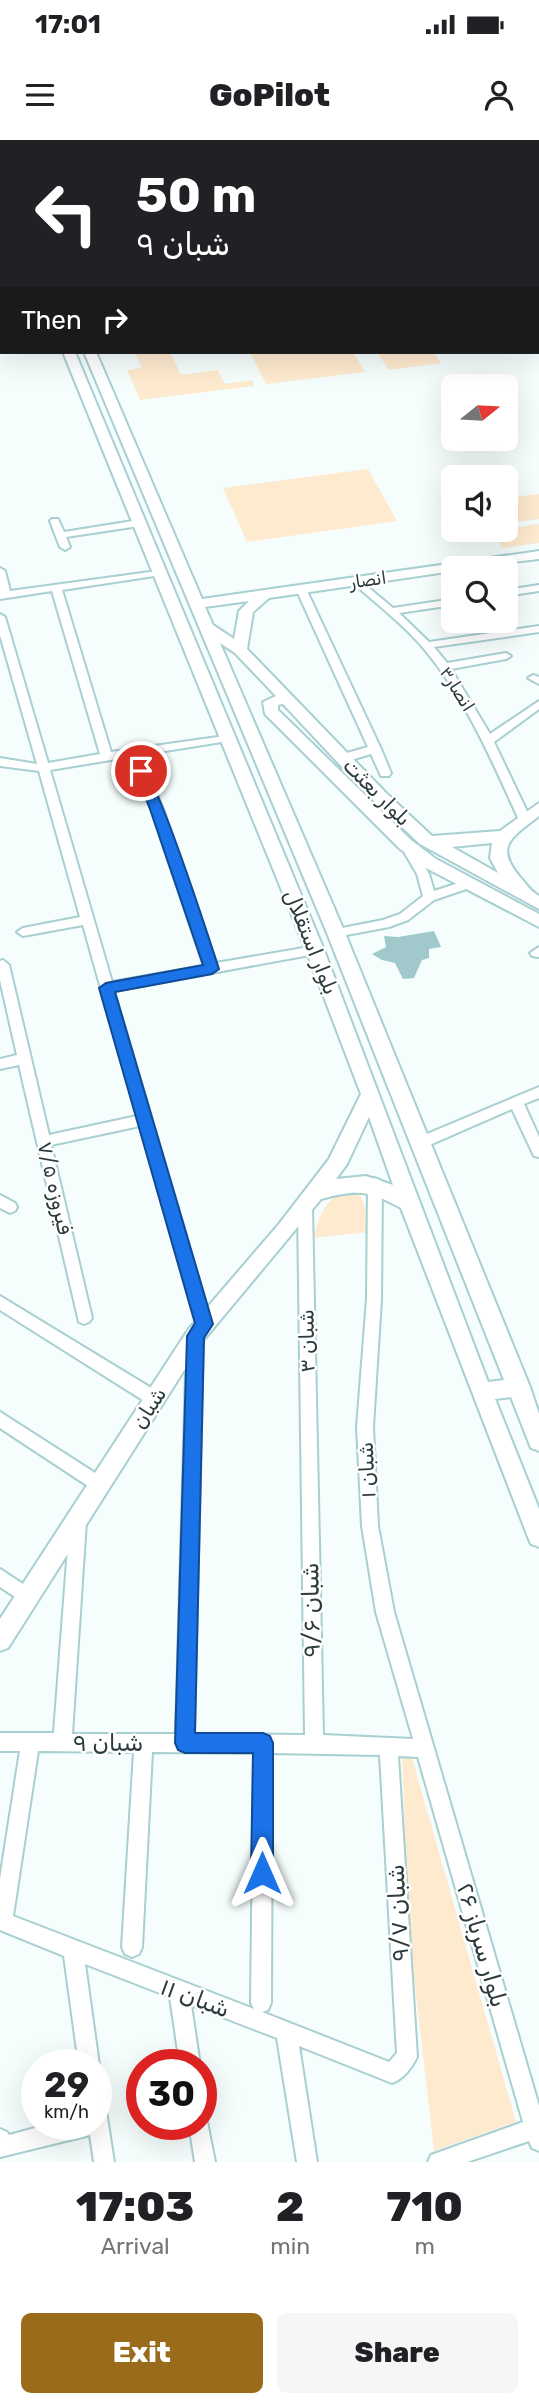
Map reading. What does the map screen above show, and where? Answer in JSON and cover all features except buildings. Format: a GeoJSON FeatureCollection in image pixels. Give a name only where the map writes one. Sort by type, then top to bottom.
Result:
{"type":"FeatureCollection","features":[{"type":"Feature","properties":{"kind":"main road","name":"بلوار استقلال"},"geometry":{"type":"LineString","coordinates":[[70,354],[315,950],[481,1392],[539,1537]]}},
{"type":"Feature","properties":{"kind":"main road","name":"بلوار استقلال"},"geometry":{"type":"LineString","coordinates":[[93,354],[152,500],[245,717],[277,737],[336,933],[539,1441]]}},
{"type":"Feature","properties":{"kind":"main road"},"geometry":{"type":"LineString","coordinates":[[132,503],[152,500]]}},
{"type":"Feature","properties":{"kind":"main road","name":"انصار"},"geometry":{"type":"LineString","coordinates":[[197,604],[539,555]]}},
{"type":"Feature","properties":{"kind":"main road"},"geometry":{"type":"LineString","coordinates":[[240,650],[246,611],[264,595]]}},
{"type":"Feature","properties":{"kind":"main road","name":"بلوار بعثت"},"geometry":{"type":"LineString","coordinates":[[208,627],[240,650],[426,840],[532,899]]}},
{"type":"Feature","properties":{"kind":"main road","name":"بلوار بعثت"},"geometry":{"type":"LineString","coordinates":[[287,699],[271,702],[270,711],[277,737],[430,863],[539,921]]}},
{"type":"Feature","properties":{"kind":"main road"},"geometry":{"type":"LineString","coordinates":[[220,716],[245,717],[277,737]]}},
{"type":"Feature","properties":{"kind":"main road"},"geometry":{"type":"LineString","coordinates":[[532,899],[496,856],[496,848],[504,836],[539,808]]}},
{"type":"Feature","properties":{"kind":"main road"},"geometry":{"type":"LineString","coordinates":[[426,840],[451,842],[504,836]]}},
{"type":"Feature","properties":{"kind":"main road"},"geometry":{"type":"LineString","coordinates":[[343,1022],[370,1017]]}},
{"type":"Feature","properties":{"kind":"main road","name":"شبان"},"geometry":{"type":"LineString","coordinates":[[0,1640],[200,1330],[312,1199],[351,1140],[370,1095]]}},
{"type":"Feature","properties":{"kind":"main road"},"geometry":{"type":"LineString","coordinates":[[312,1199],[359,1182],[375,1184],[411,1204]]}},
{"type":"Feature","properties":{"kind":"main road"},"geometry":{"type":"LineString","coordinates":[[481,1392],[519,1387]]}},
{"type":"Feature","properties":{"kind":"street"},"geometry":{"type":"LineString","coordinates":[[55,521],[65,547]]}},
{"type":"Feature","properties":{"kind":"street"},"geometry":{"type":"LineString","coordinates":[[61,535],[139,523]]}},
{"type":"Feature","properties":{"kind":"street"},"geometry":{"type":"LineString","coordinates":[[0,572],[3,595],[161,572]]}},
{"type":"Feature","properties":{"kind":"street","name":"انصار۳"},"geometry":{"type":"LineString","coordinates":[[357,581],[427,645],[456,682],[488,741],[525,820]]}},
{"type":"Feature","properties":{"kind":"street"},"geometry":{"type":"LineString","coordinates":[[56,587],[107,757]]}},
{"type":"Feature","properties":{"kind":"street"},"geometry":{"type":"LineString","coordinates":[[518,591],[539,588]]}},
{"type":"Feature","properties":{"kind":"street"},"geometry":{"type":"LineString","coordinates":[[301,589],[349,689],[385,773]]}},
{"type":"Feature","properties":{"kind":"street"},"geometry":{"type":"LineString","coordinates":[[391,611],[441,604]]}},
{"type":"Feature","properties":{"kind":"street"},"geometry":{"type":"LineString","coordinates":[[0,617],[88,920],[200,1330],[190,1545],[185,1743]]}},
{"type":"Feature","properties":{"kind":"street"},"geometry":{"type":"LineString","coordinates":[[427,645],[539,629]]}},
{"type":"Feature","properties":{"kind":"street"},"geometry":{"type":"LineString","coordinates":[[443,667],[506,656]]}},
{"type":"Feature","properties":{"kind":"street"},"geometry":{"type":"LineString","coordinates":[[488,741],[539,704]]}},
{"type":"Feature","properties":{"kind":"street"},"geometry":{"type":"LineString","coordinates":[[0,762],[32,768],[44,767],[228,737]]}},
{"type":"Feature","properties":{"kind":"street"},"geometry":{"type":"LineString","coordinates":[[344,758],[375,749]]}},
{"type":"Feature","properties":{"kind":"street"},"geometry":{"type":"LineString","coordinates":[[133,752],[157,809],[212,969]]}},
{"type":"Feature","properties":{"kind":"street"},"geometry":{"type":"LineString","coordinates":[[405,844],[423,873],[430,897]]}},
{"type":"Feature","properties":{"kind":"street"},"geometry":{"type":"LineString","coordinates":[[336,933],[385,924],[404,917],[430,897],[471,883]]}},
{"type":"Feature","properties":{"kind":"street"},"geometry":{"type":"LineString","coordinates":[[23,932],[88,920]]}},
{"type":"Feature","properties":{"kind":"street"},"geometry":{"type":"LineString","coordinates":[[106,988],[315,950]]}},
{"type":"Feature","properties":{"kind":"street","name":"۷/۵ فیروزه"},"geometry":{"type":"LineString","coordinates":[[4,965],[23,1059],[84,1318]]}},
{"type":"Feature","properties":{"kind":"street"},"geometry":{"type":"LineString","coordinates":[[0,1064],[23,1059]]}},
{"type":"Feature","properties":{"kind":"street"},"geometry":{"type":"LineString","coordinates":[[420,1143],[517,1104],[539,1092]]}},
{"type":"Feature","properties":{"kind":"street"},"geometry":{"type":"LineString","coordinates":[[517,1104],[539,1152]]}},
{"type":"Feature","properties":{"kind":"street"},"geometry":{"type":"LineString","coordinates":[[44,1141],[144,1120]]}},
{"type":"Feature","properties":{"kind":"street","name":"۱ شبان"},"geometry":{"type":"LineString","coordinates":[[375,1184],[374,1300],[365,1427],[370,1526],[385,1612],[426,1748]]}},
{"type":"Feature","properties":{"kind":"street","name":"۳ شبان"},"geometry":{"type":"LineString","coordinates":[[308,1475],[312,1199]]}},
{"type":"Feature","properties":{"kind":"street"},"geometry":{"type":"LineString","coordinates":[[0,1303],[155,1399]]}},
{"type":"Feature","properties":{"kind":"street"},"geometry":{"type":"LineString","coordinates":[[0,1419],[100,1485]]}},
{"type":"Feature","properties":{"kind":"street","name":"۹/۶ شبان"},"geometry":{"type":"LineString","coordinates":[[308,1475],[314,1744]]}},
{"type":"Feature","properties":{"kind":"street"},"geometry":{"type":"LineString","coordinates":[[62,1743],[78,1519]]}},
{"type":"Feature","properties":{"kind":"street"},"geometry":{"type":"LineString","coordinates":[[0,1577],[26,1596]]}},
{"type":"Feature","properties":{"kind":"street","name":"۹ شبان"},"geometry":{"type":"LineString","coordinates":[[0,1742],[263,1743],[426,1748]]}},
{"type":"Feature","properties":{"kind":"street"},"geometry":{"type":"LineString","coordinates":[[1,1920],[30,1743]]}},
{"type":"Feature","properties":{"kind":"street"},"geometry":{"type":"LineString","coordinates":[[132,1947],[144,1743]]}},
{"type":"Feature","properties":{"kind":"street"},"geometry":{"type":"LineString","coordinates":[[261,2003],[263,1743]]}},
{"type":"Feature","properties":{"kind":"street","name":"۹/۷ شبان"},"geometry":{"type":"LineString","coordinates":[[389,1748],[407,2057],[392,2073]]}},
{"type":"Feature","properties":{"kind":"street","name":"۲۶ بلوار سرباز"},"geometry":{"type":"LineString","coordinates":[[426,1748],[537,2135]]}},
{"type":"Feature","properties":{"kind":"street","name":"۱۱ شبان"},"geometry":{"type":"LineString","coordinates":[[1,1920],[179,1993],[286,2030],[392,2073]]}},
{"type":"Feature","properties":{"kind":"street"},"geometry":{"type":"LineString","coordinates":[[72,1949],[87,2049]]}},
{"type":"Feature","properties":{"kind":"street"},"geometry":{"type":"LineString","coordinates":[[179,1993],[188,2049]]}},
{"type":"Feature","properties":{"kind":"street"},"geometry":{"type":"LineString","coordinates":[[286,2030],[307,2162]]}},
{"type":"Feature","properties":{"kind":"street"},"geometry":{"type":"LineString","coordinates":[[438,2162],[537,2135]]}},
{"type":"Feature","properties":{"kind":"street"},"geometry":{"type":"LineString","coordinates":[[0,2139],[1,2147],[27,2140]]}},
{"type":"Feature","properties":{"kind":"street"},"geometry":{"type":"LineString","coordinates":[[100,2140],[104,2162]]}},
{"type":"Feature","properties":{"kind":"street"},"geometry":{"type":"LineString","coordinates":[[202,2140],[205,2162]]}},
{"type":"Feature","properties":{"kind":"shaded area"},"geometry":{"type":"Polygon","coordinates":[[[136,354],[171,354],[181,375],[218,370],[225,384],[252,380],[254,386],[140,400],[127,370],[142,368],[136,354]]]}},
{"type":"Feature","properties":{"kind":"shaded area"},"geometry":{"type":"Polygon","coordinates":[[[251,354],[354,354],[365,372],[266,384],[251,354]]]}},
{"type":"Feature","properties":{"kind":"shaded area"},"geometry":{"type":"Polygon","coordinates":[[[378,354],[435,354],[441,363],[389,370],[378,354]]]}},
{"type":"Feature","properties":{"kind":"shaded area"},"geometry":{"type":"Polygon","coordinates":[[[368,469],[397,521],[247,542],[223,488],[368,469]]]}},
{"type":"Feature","properties":{"kind":"shaded area"},"geometry":{"type":"Polygon","coordinates":[[[539,494],[539,519],[518,522],[518,497],[539,494]]]}},
{"type":"Feature","properties":{"kind":"shaded area"},"geometry":{"type":"Polygon","coordinates":[[[539,524],[539,543],[502,548],[498,542],[518,542],[518,527],[539,524]]]}},
{"type":"Feature","properties":{"kind":"shaded area"},"geometry":{"type":"Polygon","coordinates":[[[343,1192],[359,1192],[367,1213],[368,1232],[314,1238],[323,1211],[331,1200],[343,1192]]]}},
{"type":"Feature","properties":{"kind":"shaded area"},"geometry":{"type":"Polygon","coordinates":[[[402,1758],[412,1758],[516,2122],[434,2151],[409,1934],[402,1758]]]}},
{"type":"Feature","properties":{"kind":"route"},"geometry":{"type":"LineString","coordinates":[[141,771],[157,809],[212,969],[106,988],[204,1324],[195,1336],[185,1743],[263,1743],[262,1873]]}}]}
